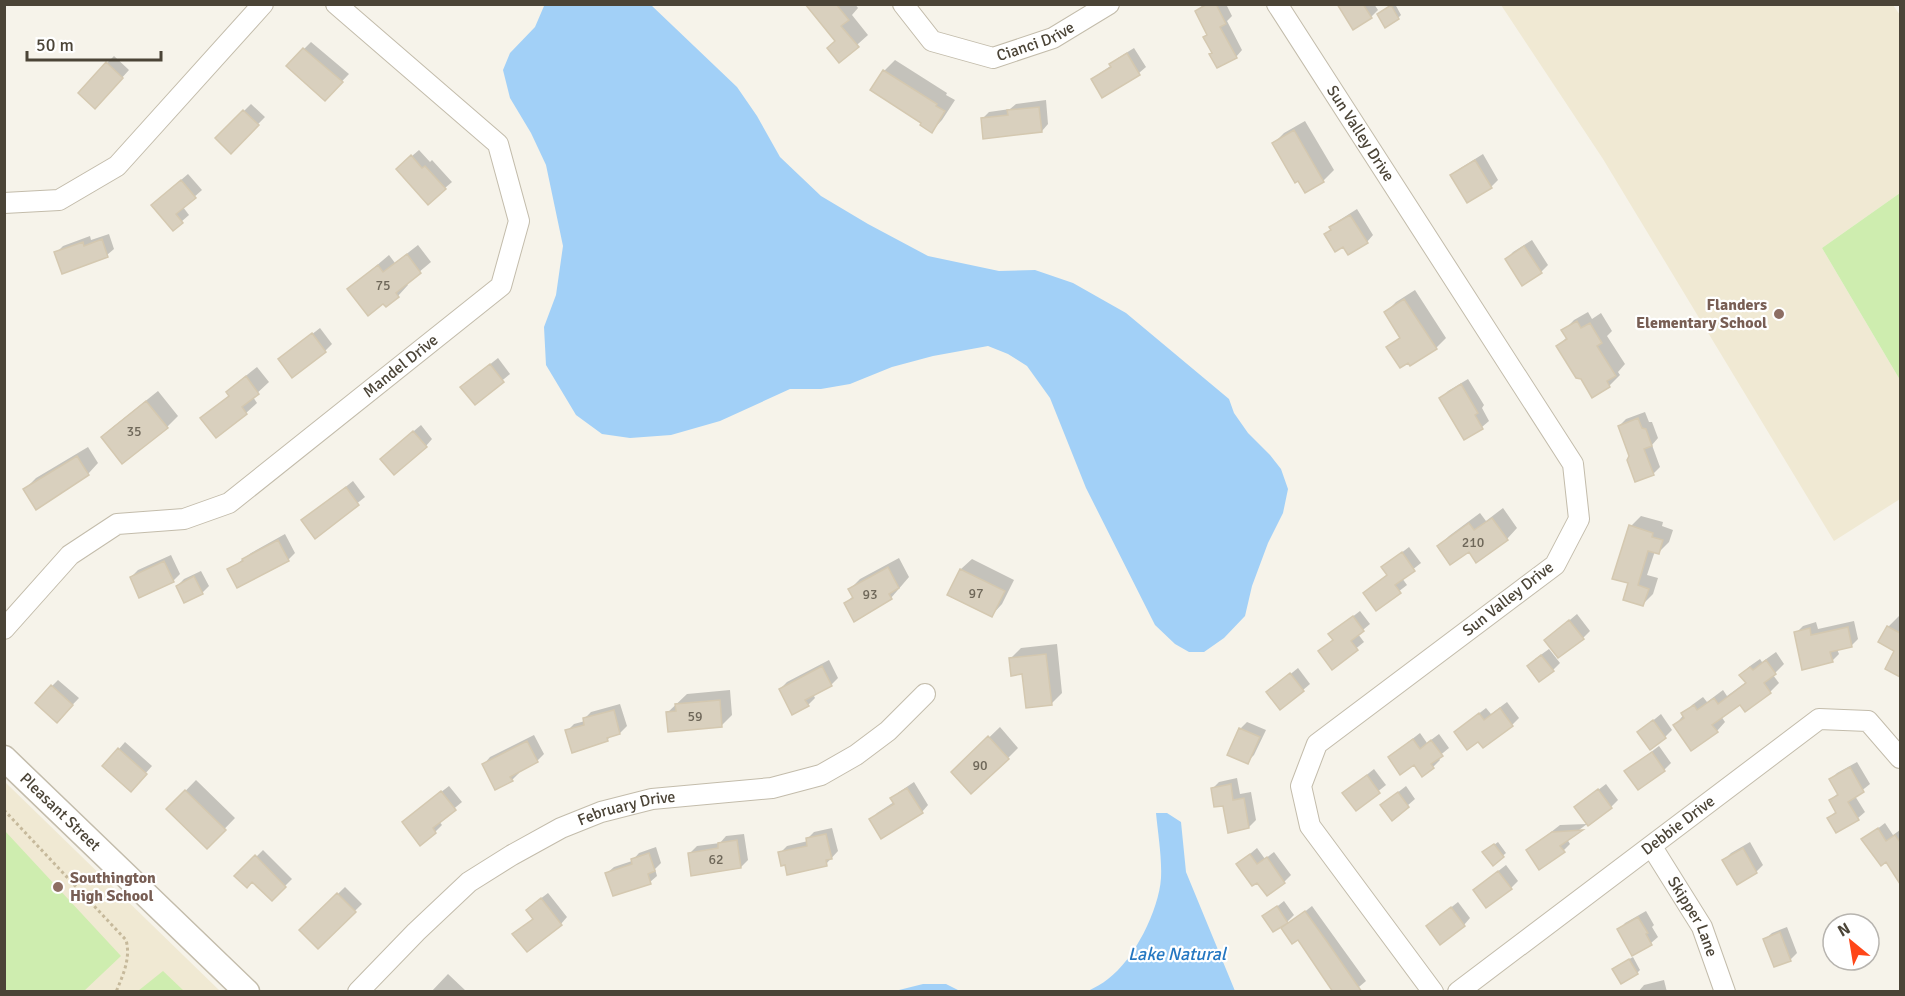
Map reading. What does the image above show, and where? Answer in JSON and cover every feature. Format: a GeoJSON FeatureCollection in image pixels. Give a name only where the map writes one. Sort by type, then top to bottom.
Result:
{"type":"FeatureCollection","features":[{"type":"Feature","properties":{"kind":"street"},"geometry":{"type":"LineString","coordinates":[[4,203],[59,200],[117,166],[263,4]]}},
{"type":"Feature","properties":{"kind":"street","name":"Mandel Drive"},"geometry":{"type":"LineString","coordinates":[[4,629],[70,555],[117,524],[184,519],[229,503],[501,286],[519,221],[498,144],[336,4]]}},
{"type":"Feature","properties":{"kind":"street","name":"Cianci Drive"},"geometry":{"type":"LineString","coordinates":[[903,4],[932,41],[993,58],[1053,38],[1109,4]]}},
{"type":"Feature","properties":{"kind":"street","name":"Sun Valley Drive"},"geometry":{"type":"LineString","coordinates":[[1277,4],[1573,464],[1579,519],[1555,565],[1317,744],[1301,786],[1310,826],[1432,992]]}},
{"type":"Feature","properties":{"kind":"street","name":"February Drive"},"geometry":{"type":"LineString","coordinates":[[358,992],[469,882],[561,828],[601,812],[652,799],[772,788],[821,775],[856,755],[888,731],[925,694]]}},
{"type":"Feature","properties":{"kind":"street","name":"Debbie Drive"},"geometry":{"type":"LineString","coordinates":[[1458,992],[1820,719],[1868,721],[1900,758]]}},
{"type":"Feature","properties":{"kind":"street","name":"Pleasant Street"},"geometry":{"type":"LineString","coordinates":[[4,758],[247,992]]}},
{"type":"Feature","properties":{"kind":"street","name":"Skipper Lane"},"geometry":{"type":"LineString","coordinates":[[1652,847],[1702,927],[1725,992]]}},
{"type":"Feature","properties":{"kind":"path"},"geometry":{"type":"LineString","coordinates":[[4,810],[126,940],[127,961],[116,992]]}},
{"type":"Feature","properties":{"kind":"shaded area","name":"Flanders Elementary School"},"geometry":{"type":"Polygon","coordinates":[[[1501,5],[1893,5],[1900,15],[1900,193],[1822,248],[1900,380],[1900,499],[1834,541],[1603,159],[1501,5]]]}},
{"type":"Feature","properties":{"kind":"shaded area","name":"Southington High School"},"geometry":{"type":"Polygon","coordinates":[[[5,782],[220,991],[5,991],[5,782]]]}},
{"type":"Feature","properties":{"kind":"green space"},"geometry":{"type":"Polygon","coordinates":[[[1900,193],[1900,380],[1822,248],[1900,193]]]}},
{"type":"Feature","properties":{"kind":"green space"},"geometry":{"type":"Polygon","coordinates":[[[5,831],[121,956],[84,991],[5,991],[5,831]]]}},
{"type":"Feature","properties":{"kind":"green space"},"geometry":{"type":"Polygon","coordinates":[[[163,971],[184,991],[138,991],[163,971]]]}},
{"type":"Feature","properties":{"kind":"water"},"geometry":{"type":"Polygon","coordinates":[[[543,5],[651,5],[737,87],[757,116],[780,157],[821,196],[928,256],[999,271],[1035,270],[1073,283],[1126,313],[1229,399],[1234,413],[1248,433],[1281,469],[1288,489],[1283,513],[1268,543],[1252,586],[1245,616],[1224,638],[1204,652],[1189,652],[1175,644],[1155,625],[1086,488],[1050,398],[1027,366],[1008,354],[988,346],[933,356],[892,367],[850,384],[821,389],[790,389],[720,421],[671,435],[630,438],[602,434],[576,415],[546,365],[544,327],[556,295],[563,246],[546,165],[531,133],[510,98],[503,70],[510,53],[535,27],[543,5]]]}},
{"type":"Feature","properties":{"kind":"water","name":"Lake Natural"},"geometry":{"type":"Polygon","coordinates":[[[1156,813],[1167,813],[1181,822],[1186,872],[1235,991],[1088,991],[1106,981],[1127,960],[1144,933],[1156,905],[1161,878],[1156,813]]]}},
{"type":"Feature","properties":{"kind":"water"},"geometry":{"type":"Polygon","coordinates":[[[923,984],[946,984],[960,991],[895,991],[923,984]]]}},
{"type":"Feature","properties":{"kind":"building"},"geometry":{"type":"Polygon","coordinates":[[[805,4],[836,4],[849,20],[841,26],[859,47],[839,63],[827,48],[835,41],[805,4]]]}},
{"type":"Feature","properties":{"kind":"building"},"geometry":{"type":"Polygon","coordinates":[[[1207,4],[1216,4],[1226,24],[1220,27],[1237,58],[1217,68],[1203,37],[1207,35],[1195,11],[1207,4]]]}},
{"type":"Feature","properties":{"kind":"building"},"geometry":{"type":"Polygon","coordinates":[[[1337,4],[1363,4],[1372,18],[1353,30],[1337,4]]]}},
{"type":"Feature","properties":{"kind":"building"},"geometry":{"type":"Polygon","coordinates":[[[1391,5],[1399,19],[1385,28],[1377,14],[1391,5]]]}},
{"type":"Feature","properties":{"kind":"building"},"geometry":{"type":"Polygon","coordinates":[[[303,48],[343,82],[325,101],[286,66],[303,48]]]}},
{"type":"Feature","properties":{"kind":"building"},"geometry":{"type":"Polygon","coordinates":[[[1127,53],[1140,75],[1102,98],[1091,79],[1111,67],[1109,64],[1127,53]]]}},
{"type":"Feature","properties":{"kind":"building"},"geometry":{"type":"Polygon","coordinates":[[[106,62],[123,78],[95,109],[78,93],[106,62]]]}},
{"type":"Feature","properties":{"kind":"building"},"geometry":{"type":"Polygon","coordinates":[[[883,70],[945,111],[932,133],[920,125],[921,123],[870,90],[883,70]]]}},
{"type":"Feature","properties":{"kind":"building"},"geometry":{"type":"Polygon","coordinates":[[[1039,107],[1042,132],[983,139],[981,118],[1008,115],[1007,110],[1039,107]]]}},
{"type":"Feature","properties":{"kind":"building"},"geometry":{"type":"Polygon","coordinates":[[[243,110],[259,125],[231,154],[215,138],[243,110]]]}},
{"type":"Feature","properties":{"kind":"building"},"geometry":{"type":"Polygon","coordinates":[[[1294,130],[1324,182],[1305,193],[1298,181],[1295,183],[1272,143],[1294,130]]]}},
{"type":"Feature","properties":{"kind":"building"},"geometry":{"type":"Polygon","coordinates":[[[411,155],[422,168],[425,166],[446,189],[428,205],[396,169],[411,155]]]}},
{"type":"Feature","properties":{"kind":"building"},"geometry":{"type":"Polygon","coordinates":[[[1475,160],[1492,188],[1467,203],[1450,175],[1475,160]]]}},
{"type":"Feature","properties":{"kind":"building"},"geometry":{"type":"Polygon","coordinates":[[[181,180],[196,198],[176,214],[183,223],[173,231],[151,205],[181,180]]]}},
{"type":"Feature","properties":{"kind":"building"},"geometry":{"type":"Polygon","coordinates":[[[1350,215],[1368,243],[1348,255],[1343,247],[1335,252],[1324,234],[1331,230],[1329,227],[1350,215]]]}},
{"type":"Feature","properties":{"kind":"building"},"geometry":{"type":"Polygon","coordinates":[[[102,239],[108,257],[62,274],[54,252],[83,242],[84,246],[102,239]]]}},
{"type":"Feature","properties":{"kind":"building"},"geometry":{"type":"Polygon","coordinates":[[[1524,246],[1542,273],[1522,286],[1505,259],[1524,246]]]}},
{"type":"Feature","properties":{"kind":"building"},"geometry":{"type":"Polygon","coordinates":[[[407,254],[421,273],[396,293],[399,297],[386,307],[383,304],[368,316],[347,289],[378,265],[383,272],[407,254]]]}},
{"type":"Feature","properties":{"kind":"building"},"geometry":{"type":"Polygon","coordinates":[[[1404,299],[1437,349],[1410,366],[1408,363],[1400,368],[1386,347],[1400,338],[1384,312],[1404,299]]]}},
{"type":"Feature","properties":{"kind":"building"},"geometry":{"type":"Polygon","coordinates":[[[1577,321],[1581,328],[1590,323],[1602,343],[1597,346],[1616,376],[1607,381],[1610,387],[1592,398],[1556,346],[1567,339],[1561,330],[1577,321]]]}},
{"type":"Feature","properties":{"kind":"building"},"geometry":{"type":"Polygon","coordinates":[[[312,333],[326,352],[292,378],[278,359],[312,333]]]}},
{"type":"Feature","properties":{"kind":"building"},"geometry":{"type":"Polygon","coordinates":[[[490,364],[504,382],[475,405],[460,387],[490,364]]]}},
{"type":"Feature","properties":{"kind":"building"},"geometry":{"type":"Polygon","coordinates":[[[246,376],[259,394],[242,407],[247,414],[216,438],[200,418],[229,396],[226,392],[246,376]]]}},
{"type":"Feature","properties":{"kind":"building"},"geometry":{"type":"Polygon","coordinates":[[[1461,384],[1478,413],[1475,415],[1483,429],[1464,440],[1439,398],[1461,384]]]}},
{"type":"Feature","properties":{"kind":"building"},"geometry":{"type":"Polygon","coordinates":[[[146,401],[168,428],[122,464],[101,437],[146,401]]]}},
{"type":"Feature","properties":{"kind":"building"},"geometry":{"type":"Polygon","coordinates":[[[1638,418],[1642,428],[1646,429],[1652,446],[1644,449],[1654,475],[1635,482],[1627,460],[1629,456],[1618,426],[1638,418]]]}},
{"type":"Feature","properties":{"kind":"building"},"geometry":{"type":"Polygon","coordinates":[[[413,431],[427,447],[394,475],[380,459],[413,431]]]}},
{"type":"Feature","properties":{"kind":"building"},"geometry":{"type":"Polygon","coordinates":[[[77,456],[89,475],[36,510],[23,489],[77,456]]]}},
{"type":"Feature","properties":{"kind":"building"},"geometry":{"type":"Polygon","coordinates":[[[346,487],[359,505],[315,539],[301,520],[346,487]]]}},
{"type":"Feature","properties":{"kind":"building"},"geometry":{"type":"Polygon","coordinates":[[[1492,518],[1508,540],[1476,563],[1469,552],[1450,565],[1437,546],[1469,523],[1474,530],[1492,518]]]}},
{"type":"Feature","properties":{"kind":"building"},"geometry":{"type":"Polygon","coordinates":[[[1629,525],[1653,533],[1652,537],[1663,540],[1659,554],[1648,551],[1638,585],[1649,589],[1643,606],[1623,600],[1628,583],[1612,579],[1629,525]]]}},
{"type":"Feature","properties":{"kind":"building"},"geometry":{"type":"Polygon","coordinates":[[[278,540],[289,561],[237,588],[227,569],[278,540]]]}},
{"type":"Feature","properties":{"kind":"building"},"geometry":{"type":"Polygon","coordinates":[[[1402,552],[1415,571],[1395,585],[1401,593],[1376,611],[1363,593],[1387,575],[1381,567],[1402,552]]]}},
{"type":"Feature","properties":{"kind":"building"},"geometry":{"type":"Polygon","coordinates":[[[164,561],[174,582],[139,598],[130,577],[164,561]]]}},
{"type":"Feature","properties":{"kind":"building"},"geometry":{"type":"Polygon","coordinates":[[[888,567],[899,588],[889,594],[892,599],[854,622],[844,603],[853,598],[848,589],[888,567]]]}},
{"type":"Feature","properties":{"kind":"building"},"geometry":{"type":"Polygon","coordinates":[[[960,569],[1005,591],[992,617],[947,595],[960,569]]]}},
{"type":"Feature","properties":{"kind":"building"},"geometry":{"type":"Polygon","coordinates":[[[194,576],[203,594],[184,603],[176,586],[194,576]]]}},
{"type":"Feature","properties":{"kind":"building"},"geometry":{"type":"Polygon","coordinates":[[[1353,616],[1364,631],[1351,641],[1358,650],[1332,670],[1318,651],[1333,640],[1328,634],[1353,616]]]}},
{"type":"Feature","properties":{"kind":"building"},"geometry":{"type":"Polygon","coordinates":[[[1569,620],[1584,639],[1558,658],[1544,640],[1569,620]]]}},
{"type":"Feature","properties":{"kind":"building"},"geometry":{"type":"Polygon","coordinates":[[[1887,626],[1900,633],[1900,677],[1885,669],[1894,651],[1878,642],[1887,626]]]}},
{"type":"Feature","properties":{"kind":"building"},"geometry":{"type":"Polygon","coordinates":[[[1848,627],[1852,647],[1830,652],[1833,662],[1802,670],[1794,632],[1810,628],[1811,635],[1848,627]]]}},
{"type":"Feature","properties":{"kind":"building"},"geometry":{"type":"Polygon","coordinates":[[[1046,654],[1052,705],[1026,708],[1022,674],[1011,676],[1009,658],[1046,654]]]}},
{"type":"Feature","properties":{"kind":"building"},"geometry":{"type":"Polygon","coordinates":[[[1541,655],[1554,671],[1539,682],[1527,666],[1541,655]]]}},
{"type":"Feature","properties":{"kind":"building"},"geometry":{"type":"Polygon","coordinates":[[[1766,660],[1776,674],[1764,683],[1771,693],[1745,712],[1740,705],[1712,725],[1718,732],[1691,751],[1673,725],[1684,718],[1681,713],[1694,705],[1697,710],[1714,698],[1718,704],[1746,683],[1739,675],[1750,667],[1753,670],[1766,660]]]}},
{"type":"Feature","properties":{"kind":"building"},"geometry":{"type":"Polygon","coordinates":[[[822,666],[832,686],[805,700],[809,706],[792,715],[779,689],[822,666]]]}},
{"type":"Feature","properties":{"kind":"building"},"geometry":{"type":"Polygon","coordinates":[[[1290,673],[1304,691],[1280,710],[1266,692],[1290,673]]]}},
{"type":"Feature","properties":{"kind":"building"},"geometry":{"type":"Polygon","coordinates":[[[51,685],[73,705],[57,723],[35,703],[51,685]]]}},
{"type":"Feature","properties":{"kind":"building"},"geometry":{"type":"Polygon","coordinates":[[[720,700],[722,727],[668,732],[666,712],[676,711],[675,704],[720,700]]]}},
{"type":"Feature","properties":{"kind":"building"},"geometry":{"type":"Polygon","coordinates":[[[1500,708],[1513,726],[1483,748],[1478,742],[1467,750],[1454,732],[1479,713],[1484,720],[1500,708]]]}},
{"type":"Feature","properties":{"kind":"building"},"geometry":{"type":"Polygon","coordinates":[[[614,710],[620,734],[607,738],[608,741],[572,753],[565,730],[584,725],[583,718],[614,710]]]}},
{"type":"Feature","properties":{"kind":"building"},"geometry":{"type":"Polygon","coordinates":[[[1653,720],[1666,738],[1650,750],[1637,732],[1653,720]]]}},
{"type":"Feature","properties":{"kind":"building"},"geometry":{"type":"Polygon","coordinates":[[[1239,728],[1260,737],[1248,764],[1227,755],[1239,728]]]}},
{"type":"Feature","properties":{"kind":"building"},"geometry":{"type":"Polygon","coordinates":[[[988,736],[1009,759],[971,794],[951,772],[988,736]]]}},
{"type":"Feature","properties":{"kind":"building"},"geometry":{"type":"Polygon","coordinates":[[[1413,739],[1420,749],[1431,740],[1443,756],[1431,764],[1434,768],[1422,777],[1414,765],[1400,775],[1388,757],[1413,739]]]}},
{"type":"Feature","properties":{"kind":"building"},"geometry":{"type":"Polygon","coordinates":[[[527,741],[538,762],[510,777],[513,781],[495,790],[482,764],[527,741]]]}},
{"type":"Feature","properties":{"kind":"building"},"geometry":{"type":"Polygon","coordinates":[[[118,748],[147,774],[131,792],[102,766],[118,748]]]}},
{"type":"Feature","properties":{"kind":"building"},"geometry":{"type":"Polygon","coordinates":[[[1652,752],[1665,771],[1638,790],[1624,771],[1652,752]]]}},
{"type":"Feature","properties":{"kind":"building"},"geometry":{"type":"Polygon","coordinates":[[[1850,767],[1864,792],[1848,802],[1859,820],[1836,833],[1827,818],[1836,813],[1829,800],[1838,795],[1829,779],[1850,767]]]}},
{"type":"Feature","properties":{"kind":"building"},"geometry":{"type":"Polygon","coordinates":[[[1367,775],[1380,793],[1356,811],[1342,793],[1367,775]]]}},
{"type":"Feature","properties":{"kind":"building"},"geometry":{"type":"Polygon","coordinates":[[[1231,784],[1233,800],[1244,798],[1249,828],[1228,833],[1223,806],[1214,807],[1211,788],[1231,784]]]}},
{"type":"Feature","properties":{"kind":"building"},"geometry":{"type":"Polygon","coordinates":[[[907,788],[923,813],[881,839],[869,819],[894,804],[890,798],[907,788]]]}},
{"type":"Feature","properties":{"kind":"building"},"geometry":{"type":"Polygon","coordinates":[[[1598,789],[1612,808],[1588,826],[1574,807],[1598,789]]]}},
{"type":"Feature","properties":{"kind":"building"},"geometry":{"type":"Polygon","coordinates":[[[185,790],[226,830],[207,849],[166,809],[185,790]]]}},
{"type":"Feature","properties":{"kind":"building"},"geometry":{"type":"Polygon","coordinates":[[[441,791],[456,810],[433,828],[436,833],[420,846],[402,822],[441,791]]]}},
{"type":"Feature","properties":{"kind":"building"},"geometry":{"type":"Polygon","coordinates":[[[1398,792],[1409,807],[1392,821],[1380,805],[1398,792]]]}},
{"type":"Feature","properties":{"kind":"building"},"geometry":{"type":"Polygon","coordinates":[[[1878,828],[1886,841],[1895,835],[1900,842],[1900,884],[1886,862],[1881,866],[1861,839],[1878,828]]]}},
{"type":"Feature","properties":{"kind":"building"},"geometry":{"type":"Polygon","coordinates":[[[1583,830],[1560,846],[1565,852],[1539,870],[1526,850],[1552,832],[1583,830]]]}},
{"type":"Feature","properties":{"kind":"building"},"geometry":{"type":"Polygon","coordinates":[[[826,834],[832,859],[826,860],[827,866],[787,875],[785,865],[781,866],[778,852],[807,846],[806,838],[826,834]]]}},
{"type":"Feature","properties":{"kind":"building"},"geometry":{"type":"Polygon","coordinates":[[[737,840],[741,868],[691,876],[688,853],[718,848],[718,843],[737,840]]]}},
{"type":"Feature","properties":{"kind":"building"},"geometry":{"type":"Polygon","coordinates":[[[1494,844],[1504,857],[1493,866],[1482,852],[1494,844]]]}},
{"type":"Feature","properties":{"kind":"building"},"geometry":{"type":"Polygon","coordinates":[[[1743,848],[1757,873],[1737,885],[1722,860],[1743,848]]]}},
{"type":"Feature","properties":{"kind":"building"},"geometry":{"type":"Polygon","coordinates":[[[649,853],[655,871],[648,874],[651,884],[613,896],[605,873],[632,864],[631,859],[649,853]]]}},
{"type":"Feature","properties":{"kind":"building"},"geometry":{"type":"Polygon","coordinates":[[[1250,854],[1257,864],[1267,857],[1285,883],[1267,896],[1257,883],[1252,886],[1236,864],[1250,854]]]}},
{"type":"Feature","properties":{"kind":"building"},"geometry":{"type":"Polygon","coordinates":[[[255,855],[286,887],[272,901],[252,882],[247,888],[234,876],[255,855]]]}},
{"type":"Feature","properties":{"kind":"building"},"geometry":{"type":"Polygon","coordinates":[[[1498,871],[1512,889],[1486,908],[1473,890],[1498,871]]]}},
{"type":"Feature","properties":{"kind":"building"},"geometry":{"type":"Polygon","coordinates":[[[337,893],[356,912],[318,949],[299,930],[337,893]]]}},
{"type":"Feature","properties":{"kind":"building"},"geometry":{"type":"Polygon","coordinates":[[[541,898],[562,925],[527,952],[512,934],[533,919],[526,910],[541,898]]]}},
{"type":"Feature","properties":{"kind":"building"},"geometry":{"type":"Polygon","coordinates":[[[1277,906],[1288,923],[1273,932],[1262,916],[1277,906]]]}},
{"type":"Feature","properties":{"kind":"building"},"geometry":{"type":"Polygon","coordinates":[[[1451,907],[1465,926],[1440,945],[1426,926],[1451,907]]]}},
{"type":"Feature","properties":{"kind":"building"},"geometry":{"type":"Polygon","coordinates":[[[1305,911],[1362,992],[1333,992],[1298,940],[1292,944],[1281,928],[1305,911]]]}},
{"type":"Feature","properties":{"kind":"building"},"geometry":{"type":"Polygon","coordinates":[[[1638,917],[1652,945],[1632,956],[1617,929],[1638,917]]]}},
{"type":"Feature","properties":{"kind":"building"},"geometry":{"type":"Polygon","coordinates":[[[1780,932],[1791,961],[1774,967],[1763,939],[1780,932]]]}},
{"type":"Feature","properties":{"kind":"building"},"geometry":{"type":"Polygon","coordinates":[[[1629,959],[1638,974],[1621,984],[1612,969],[1629,959]]]}},
{"type":"Feature","properties":{"kind":"place","name":"Flanders Elementary School"},"geometry":{"type":"Point","coordinates":[1779,314]}},
{"type":"Feature","properties":{"kind":"place","name":"Southington High School"},"geometry":{"type":"Point","coordinates":[58,887]}}]}
